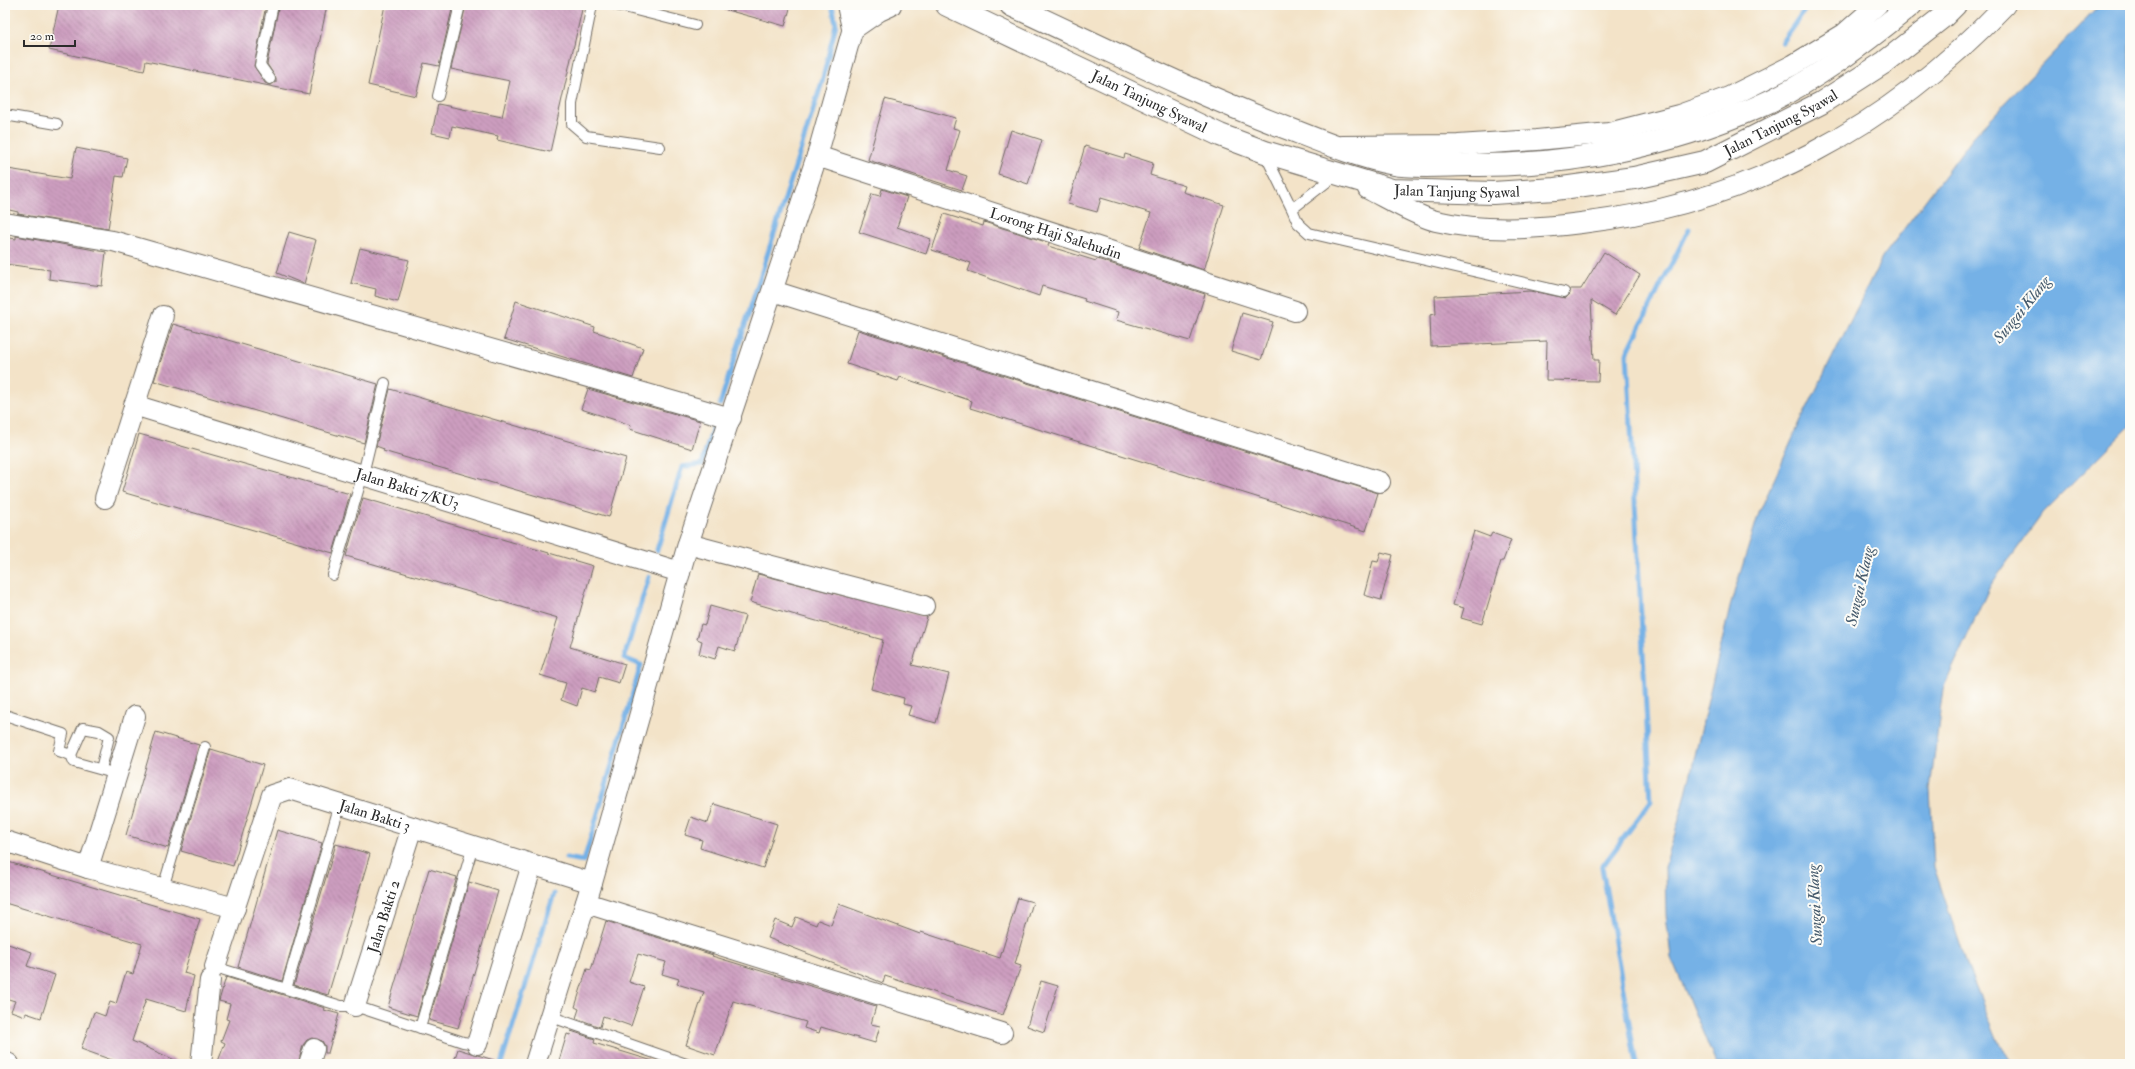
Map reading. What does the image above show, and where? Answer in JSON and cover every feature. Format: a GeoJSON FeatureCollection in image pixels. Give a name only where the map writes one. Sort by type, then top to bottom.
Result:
{"type":"FeatureCollection","features":[{"type":"Feature","properties":{"kind":"main road"},"geometry":{"type":"LineString","coordinates":[[848,5],[853,28],[879,10],[890,5]]}},
{"type":"Feature","properties":{"kind":"main road","name":"Jalan Tanjung Syawal"},"geometry":{"type":"LineString","coordinates":[[946,5],[1220,135],[1265,152],[1392,190],[1493,193],[1554,189],[1634,178],[1705,162],[1821,103],[1885,62],[1944,16],[1955,5]]}},
{"type":"Feature","properties":{"kind":"main road","name":"Jalan Tanjung Syawal"},"geometry":{"type":"LineString","coordinates":[[1011,5],[1234,109],[1332,146],[1395,165],[1492,165],[1550,161],[1635,147],[1700,129],[1758,107],[1806,81],[1868,40],[1911,5]]}},
{"type":"Feature","properties":{"kind":"street"},"geometry":{"type":"LineString","coordinates":[[1332,146],[1429,146],[1537,140],[1609,133],[1658,120],[1729,97],[1793,65],[1844,34],[1877,5]]}},
{"type":"Feature","properties":{"kind":"street"},"geometry":{"type":"LineString","coordinates":[[1338,174],[1434,221],[1488,228],[1543,228],[1616,219],[1684,203],[1734,187],[1789,166],[1854,131],[1916,87],[1981,31],[2005,5]]}},
{"type":"Feature","properties":{"kind":"street"},"geometry":{"type":"LineString","coordinates":[[535,1064],[592,883],[688,544],[817,156],[853,28]]}},
{"type":"Feature","properties":{"kind":"street","name":"Lorong Haji Salehudin"},"geometry":{"type":"LineString","coordinates":[[817,156],[1295,311]]}},
{"type":"Feature","properties":{"kind":"street"},"geometry":{"type":"LineString","coordinates":[[5,223],[113,241],[731,418]]}},
{"type":"Feature","properties":{"kind":"street"},"geometry":{"type":"LineString","coordinates":[[772,291],[1380,482]]}},
{"type":"Feature","properties":{"kind":"street"},"geometry":{"type":"LineString","coordinates":[[105,498],[163,316]]}},
{"type":"Feature","properties":{"kind":"street","name":"Jalan Bakti 7/KU3"},"geometry":{"type":"LineString","coordinates":[[134,405],[680,572]]}},
{"type":"Feature","properties":{"kind":"street"},"geometry":{"type":"LineString","coordinates":[[688,544],[924,606]]}},
{"type":"Feature","properties":{"kind":"street"},"geometry":{"type":"LineString","coordinates":[[88,868],[109,772],[135,716]]}},
{"type":"Feature","properties":{"kind":"street","name":"Jalan Bakti 3"},"geometry":{"type":"LineString","coordinates":[[235,908],[272,795],[290,789],[592,883]]}},
{"type":"Feature","properties":{"kind":"street","name":"Jalan Bakti 2"},"geometry":{"type":"LineString","coordinates":[[355,1006],[412,827]]}},
{"type":"Feature","properties":{"kind":"street"},"geometry":{"type":"LineString","coordinates":[[5,841],[88,868],[235,908],[212,973],[201,1064]]}},
{"type":"Feature","properties":{"kind":"street"},"geometry":{"type":"LineString","coordinates":[[477,1044],[532,865]]}},
{"type":"Feature","properties":{"kind":"street"},"geometry":{"type":"LineString","coordinates":[[586,903],[1002,1033]]}},
{"type":"Feature","properties":{"kind":"street"},"geometry":{"type":"LineString","coordinates":[[5,1062],[9,1064]]}},
{"type":"Feature","properties":{"kind":"lane"},"geometry":{"type":"LineString","coordinates":[[270,79],[260,65],[274,5]]}},
{"type":"Feature","properties":{"kind":"lane"},"geometry":{"type":"LineString","coordinates":[[438,96],[460,5]]}},
{"type":"Feature","properties":{"kind":"lane"},"geometry":{"type":"LineString","coordinates":[[592,5],[572,104],[572,124],[586,136],[660,147]]}},
{"type":"Feature","properties":{"kind":"lane"},"geometry":{"type":"LineString","coordinates":[[616,5],[695,25]]}},
{"type":"Feature","properties":{"kind":"lane"},"geometry":{"type":"LineString","coordinates":[[5,115],[57,124]]}},
{"type":"Feature","properties":{"kind":"lane"},"geometry":{"type":"LineString","coordinates":[[1265,152],[1298,223],[1309,233],[1564,292]]}},
{"type":"Feature","properties":{"kind":"lane"},"geometry":{"type":"LineString","coordinates":[[1292,209],[1338,174]]}},
{"type":"Feature","properties":{"kind":"lane"},"geometry":{"type":"LineString","coordinates":[[333,575],[363,474],[386,383]]}},
{"type":"Feature","properties":{"kind":"lane"},"geometry":{"type":"LineString","coordinates":[[5,715],[63,734],[59,751],[71,755]]}},
{"type":"Feature","properties":{"kind":"lane"},"geometry":{"type":"LineString","coordinates":[[83,728],[99,731],[109,736],[109,772],[74,762],[71,755],[83,728]]}},
{"type":"Feature","properties":{"kind":"lane"},"geometry":{"type":"LineString","coordinates":[[163,888],[205,747]]}},
{"type":"Feature","properties":{"kind":"lane"},"geometry":{"type":"LineString","coordinates":[[286,989],[340,804]]}},
{"type":"Feature","properties":{"kind":"lane"},"geometry":{"type":"LineString","coordinates":[[420,1028],[472,846]]}},
{"type":"Feature","properties":{"kind":"lane"},"geometry":{"type":"LineString","coordinates":[[212,973],[286,989],[341,1006],[355,1006],[463,1042],[477,1044]]}},
{"type":"Feature","properties":{"kind":"lane"},"geometry":{"type":"LineString","coordinates":[[549,1016],[686,1064]]}},
{"type":"Feature","properties":{"kind":"water","name":"Sungai Klang"},"geometry":{"type":"Polygon","coordinates":[[[2099,5],[2130,5],[2130,426],[2043,513],[1990,586],[1943,689],[1930,790],[1934,867],[1967,965],[2001,1048],[2011,1064],[1716,1064],[1671,957],[1666,915],[1665,867],[1683,806],[1732,599],[1759,513],[1801,420],[1882,258],[1973,137],[2099,5]]]}},
{"type":"Feature","properties":{"kind":"building"},"geometry":{"type":"Polygon","coordinates":[[[59,5],[266,5],[254,66],[265,83],[270,85],[276,82],[276,78],[267,64],[279,5],[327,5],[309,94],[146,61],[144,71],[49,50],[59,5]]]}},
{"type":"Feature","properties":{"kind":"building"},"geometry":{"type":"Polygon","coordinates":[[[385,5],[453,5],[439,66],[424,63],[416,96],[368,85],[385,5]]]}},
{"type":"Feature","properties":{"kind":"building"},"geometry":{"type":"Polygon","coordinates":[[[466,5],[583,5],[550,152],[497,140],[498,136],[452,126],[450,137],[432,133],[438,104],[502,117],[510,81],[451,69],[466,5]]]}},
{"type":"Feature","properties":{"kind":"building"},"geometry":{"type":"Polygon","coordinates":[[[724,5],[791,5],[785,26],[723,9],[724,5]]]}},
{"type":"Feature","properties":{"kind":"building"},"geometry":{"type":"Polygon","coordinates":[[[885,99],[956,118],[953,128],[960,130],[948,170],[967,176],[962,190],[868,160],[885,99]]]}},
{"type":"Feature","properties":{"kind":"building"},"geometry":{"type":"Polygon","coordinates":[[[1011,130],[1042,140],[1028,184],[998,174],[1011,130]]]}},
{"type":"Feature","properties":{"kind":"building"},"geometry":{"type":"Polygon","coordinates":[[[1085,146],[1124,158],[1125,154],[1153,163],[1150,175],[1185,186],[1183,192],[1224,205],[1204,270],[1139,248],[1151,213],[1101,198],[1097,212],[1068,204],[1085,146]]]}},
{"type":"Feature","properties":{"kind":"building"},"geometry":{"type":"Polygon","coordinates":[[[76,148],[127,158],[123,177],[116,176],[108,229],[18,214],[18,212],[5,209],[5,186],[8,169],[70,179],[76,148]]]}},
{"type":"Feature","properties":{"kind":"building"},"geometry":{"type":"Polygon","coordinates":[[[882,189],[907,197],[897,227],[931,239],[926,254],[859,232],[872,194],[880,196],[882,189]]]}},
{"type":"Feature","properties":{"kind":"building"},"geometry":{"type":"Polygon","coordinates":[[[944,214],[983,226],[984,222],[1049,243],[1048,246],[1096,261],[1097,259],[1205,294],[1190,341],[1116,320],[1118,312],[1084,301],[1085,299],[1042,286],[1039,296],[968,271],[971,263],[932,250],[944,214]]]}},
{"type":"Feature","properties":{"kind":"building"},"geometry":{"type":"Polygon","coordinates":[[[289,232],[316,240],[304,284],[277,273],[289,232]]]}},
{"type":"Feature","properties":{"kind":"building"},"geometry":{"type":"Polygon","coordinates":[[[16,236],[106,252],[102,286],[49,279],[50,270],[5,264],[5,237],[16,239],[16,236]]]}},
{"type":"Feature","properties":{"kind":"building"},"geometry":{"type":"Polygon","coordinates":[[[360,248],[409,260],[398,302],[375,296],[376,289],[351,283],[360,248]]]}},
{"type":"Feature","properties":{"kind":"building"},"geometry":{"type":"Polygon","coordinates":[[[1604,252],[1640,275],[1615,315],[1591,300],[1594,360],[1599,360],[1598,381],[1546,380],[1547,341],[1431,346],[1430,315],[1436,314],[1435,296],[1531,291],[1566,298],[1570,294],[1570,289],[1581,289],[1604,252]]]}},
{"type":"Feature","properties":{"kind":"building"},"geometry":{"type":"Polygon","coordinates":[[[516,301],[595,327],[594,331],[643,348],[633,378],[504,339],[516,301]]]}},
{"type":"Feature","properties":{"kind":"building"},"geometry":{"type":"Polygon","coordinates":[[[1242,313],[1273,322],[1261,360],[1231,351],[1242,313]]]}},
{"type":"Feature","properties":{"kind":"building"},"geometry":{"type":"Polygon","coordinates":[[[173,324],[378,384],[364,443],[154,381],[173,324]]]}},
{"type":"Feature","properties":{"kind":"building"},"geometry":{"type":"Polygon","coordinates":[[[858,330],[1378,493],[1366,531],[970,408],[972,401],[900,377],[898,381],[847,364],[858,330]]]}},
{"type":"Feature","properties":{"kind":"building"},"geometry":{"type":"Polygon","coordinates":[[[390,389],[626,458],[609,517],[383,451],[384,449],[376,446],[390,389]]]}},
{"type":"Feature","properties":{"kind":"building"},"geometry":{"type":"Polygon","coordinates":[[[588,389],[700,421],[692,449],[630,429],[631,425],[581,409],[588,389]]]}},
{"type":"Feature","properties":{"kind":"building"},"geometry":{"type":"Polygon","coordinates":[[[139,434],[350,494],[333,553],[122,492],[139,434]]]}},
{"type":"Feature","properties":{"kind":"building"},"geometry":{"type":"Polygon","coordinates":[[[363,498],[593,566],[570,647],[625,664],[619,683],[599,677],[595,692],[582,688],[577,706],[561,700],[566,683],[540,675],[558,618],[346,556],[363,498]]]}},
{"type":"Feature","properties":{"kind":"building"},"geometry":{"type":"Polygon","coordinates":[[[1474,531],[1490,537],[1492,533],[1511,540],[1503,561],[1501,561],[1482,624],[1461,618],[1464,608],[1453,605],[1474,531]]]}},
{"type":"Feature","properties":{"kind":"building"},"geometry":{"type":"Polygon","coordinates":[[[1381,552],[1393,555],[1381,600],[1364,595],[1373,561],[1378,562],[1381,552]]]}},
{"type":"Feature","properties":{"kind":"building"},"geometry":{"type":"Polygon","coordinates":[[[758,574],[927,617],[912,665],[949,674],[936,723],[908,715],[911,706],[903,704],[904,698],[871,689],[883,640],[750,602],[758,574]]]}},
{"type":"Feature","properties":{"kind":"building"},"geometry":{"type":"Polygon","coordinates":[[[710,606],[745,616],[735,651],[719,646],[715,659],[699,654],[702,641],[697,639],[701,624],[705,625],[710,606]]]}},
{"type":"Feature","properties":{"kind":"building"},"geometry":{"type":"Polygon","coordinates":[[[156,732],[199,745],[168,848],[126,835],[156,732]]]}},
{"type":"Feature","properties":{"kind":"building"},"geometry":{"type":"Polygon","coordinates":[[[211,749],[263,765],[233,866],[181,851],[211,749]]]}},
{"type":"Feature","properties":{"kind":"building"},"geometry":{"type":"Polygon","coordinates":[[[714,804],[777,824],[763,868],[700,848],[702,840],[685,835],[691,817],[708,823],[714,804]]]}},
{"type":"Feature","properties":{"kind":"building"},"geometry":{"type":"Polygon","coordinates":[[[277,830],[322,843],[282,981],[238,967],[277,830]]]}},
{"type":"Feature","properties":{"kind":"building"},"geometry":{"type":"Polygon","coordinates":[[[336,844],[370,854],[328,995],[294,985],[336,844]]]}},
{"type":"Feature","properties":{"kind":"building"},"geometry":{"type":"Polygon","coordinates":[[[5,861],[200,919],[184,973],[194,976],[186,1011],[146,999],[132,1041],[184,1064],[123,1064],[81,1049],[94,1012],[105,1016],[110,1002],[116,1004],[126,972],[133,974],[142,944],[5,903],[5,861]]]}},
{"type":"Feature","properties":{"kind":"building"},"geometry":{"type":"Polygon","coordinates":[[[429,869],[457,877],[417,1016],[388,1007],[429,869]]]}},
{"type":"Feature","properties":{"kind":"building"},"geometry":{"type":"Polygon","coordinates":[[[469,882],[498,891],[458,1028],[429,1020],[469,882]]]}},
{"type":"Feature","properties":{"kind":"building"},"geometry":{"type":"Polygon","coordinates":[[[1018,898],[1033,902],[1015,964],[1021,966],[1003,1015],[885,976],[883,983],[768,938],[775,920],[792,927],[796,917],[816,925],[818,920],[831,925],[839,904],[920,934],[921,932],[1000,958],[1018,898]]]}},
{"type":"Feature","properties":{"kind":"building"},"geometry":{"type":"Polygon","coordinates":[[[606,921],[713,955],[712,956],[876,1006],[871,1024],[880,1026],[875,1043],[821,1027],[819,1033],[804,1028],[806,1022],[733,1001],[715,1055],[686,1045],[704,992],[677,984],[679,979],[662,974],[666,962],[638,954],[629,982],[644,987],[631,1026],[603,1016],[600,1027],[576,1018],[579,1009],[575,1007],[587,969],[591,970],[606,921]]]}},
{"type":"Feature","properties":{"kind":"building"},"geometry":{"type":"Polygon","coordinates":[[[5,943],[32,952],[27,966],[55,975],[41,1018],[26,1013],[25,1016],[11,1011],[15,1001],[5,998],[5,943]]]}},
{"type":"Feature","properties":{"kind":"building"},"geometry":{"type":"Polygon","coordinates":[[[226,977],[325,1008],[324,1010],[339,1014],[328,1053],[325,1053],[325,1046],[322,1041],[312,1038],[307,1040],[303,1045],[298,1064],[217,1064],[225,1043],[221,1041],[229,1020],[226,1019],[230,1004],[219,1001],[226,977]]]}},
{"type":"Feature","properties":{"kind":"building"},"geometry":{"type":"Polygon","coordinates":[[[1041,981],[1058,986],[1044,1032],[1027,1026],[1041,981]]]}},
{"type":"Feature","properties":{"kind":"building"},"geometry":{"type":"Polygon","coordinates":[[[571,1031],[595,1039],[594,1043],[653,1061],[652,1064],[558,1064],[567,1034],[570,1035],[571,1031]]]}},
{"type":"Feature","properties":{"kind":"building"},"geometry":{"type":"Polygon","coordinates":[[[458,1049],[497,1061],[497,1064],[453,1064],[458,1049]]]}},
{"type":"Feature","properties":{"kind":"waterway"},"geometry":{"type":"LineString","coordinates":[[720,404],[822,82],[836,24],[832,5]]}},
{"type":"Feature","properties":{"kind":"waterway"},"geometry":{"type":"LineString","coordinates":[[1782,42],[1808,5]]}},
{"type":"Feature","properties":{"kind":"waterway"},"geometry":{"type":"LineString","coordinates":[[1636,1064],[1602,867],[1651,801],[1627,353],[1689,229]]}},
{"type":"Feature","properties":{"kind":"waterway"},"geometry":{"type":"LineString","coordinates":[[657,550],[682,467],[702,464],[714,423]]}},
{"type":"Feature","properties":{"kind":"waterway"},"geometry":{"type":"LineString","coordinates":[[566,858],[584,861],[641,665],[624,658],[649,577]]}},
{"type":"Feature","properties":{"kind":"waterway"},"geometry":{"type":"LineString","coordinates":[[501,1064],[554,894]]}}]}
